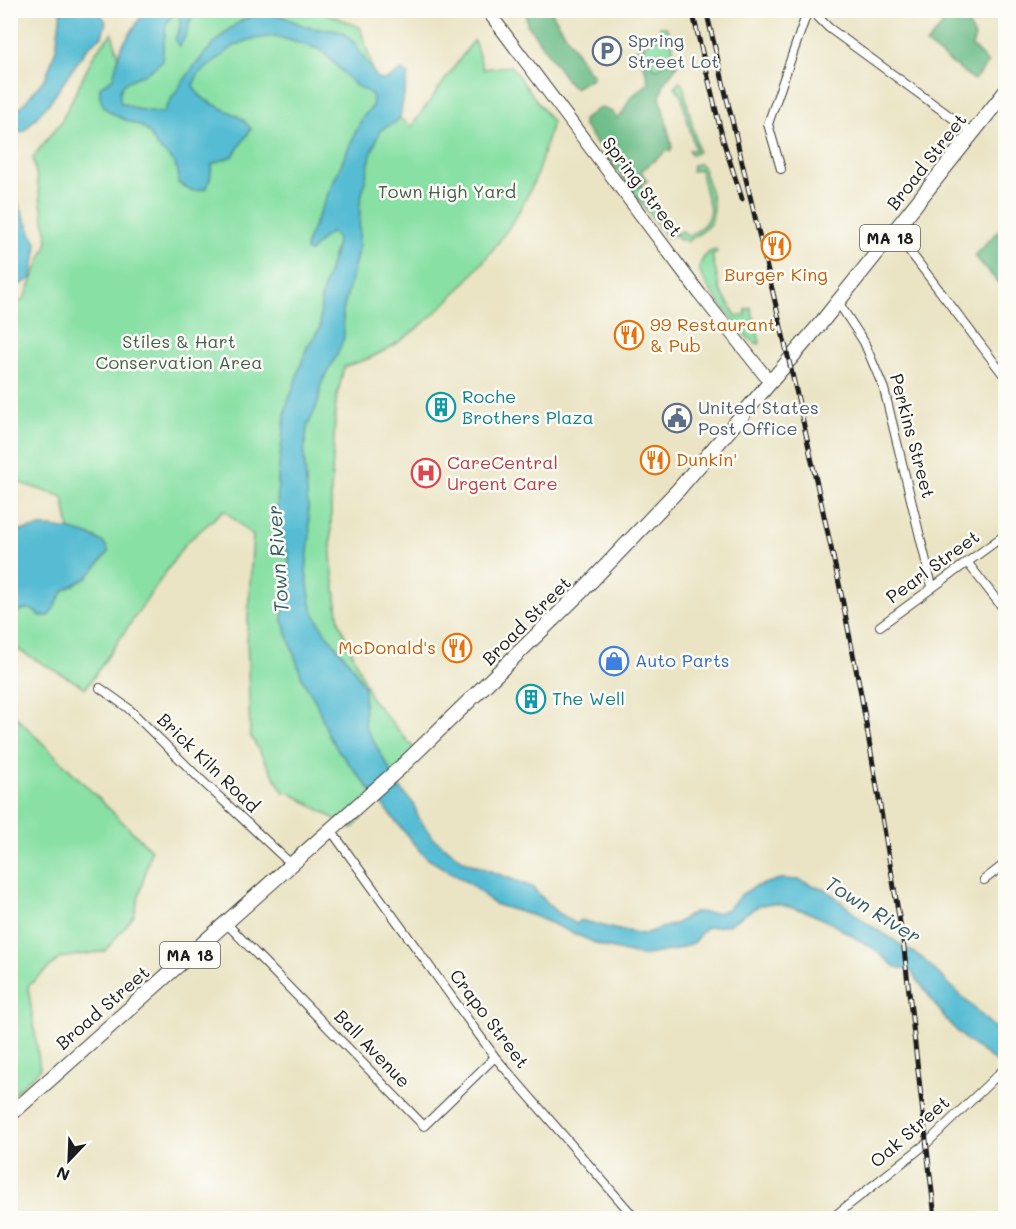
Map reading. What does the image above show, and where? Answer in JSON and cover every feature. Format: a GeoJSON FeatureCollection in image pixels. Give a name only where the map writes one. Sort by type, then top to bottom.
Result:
{"type":"FeatureCollection","features":[{"type":"Feature","properties":{"kind":"main road","name":"Broad Street"},"geometry":{"type":"LineString","coordinates":[[10,1115],[400,767],[530,644],[598,575],[678,490],[838,302],[1005,91]]}},
{"type":"Feature","properties":{"kind":"street","name":"Spring Street"},"geometry":{"type":"LineString","coordinates":[[487,10],[714,312],[770,382]]}},
{"type":"Feature","properties":{"kind":"street"},"geometry":{"type":"LineString","coordinates":[[782,169],[768,124],[810,10],[838,35],[973,133]]}},
{"type":"Feature","properties":{"kind":"street"},"geometry":{"type":"LineString","coordinates":[[895,232],[1005,378]]}},
{"type":"Feature","properties":{"kind":"street","name":"Perkins Street"},"geometry":{"type":"LineString","coordinates":[[838,302],[864,342],[884,389],[932,586]]}},
{"type":"Feature","properties":{"kind":"street","name":"Pearl Street"},"geometry":{"type":"LineString","coordinates":[[880,626],[1005,534]]}},
{"type":"Feature","properties":{"kind":"street"},"geometry":{"type":"LineString","coordinates":[[966,562],[1005,612]]}},
{"type":"Feature","properties":{"kind":"street","name":"Brick Kiln Road"},"geometry":{"type":"LineString","coordinates":[[100,688],[128,708],[291,864]]}},
{"type":"Feature","properties":{"kind":"street","name":"Crapo Street"},"geometry":{"type":"LineString","coordinates":[[330,829],[495,1057],[635,1218]]}},
{"type":"Feature","properties":{"kind":"street"},"geometry":{"type":"LineString","coordinates":[[984,880],[1005,863]]}},
{"type":"Feature","properties":{"kind":"street","name":"Ball Avenue"},"geometry":{"type":"LineString","coordinates":[[226,923],[424,1126],[495,1057]]}},
{"type":"Feature","properties":{"kind":"street","name":"Oak Street"},"geometry":{"type":"LineString","coordinates":[[832,1218],[927,1143],[1005,1068]]}},
{"type":"Feature","properties":{"kind":"green space","name":"Stiles & Hart Conservation Area"},"geometry":{"type":"Polygon","coordinates":[[[231,10],[321,11],[360,27],[371,63],[378,101],[411,127],[474,40],[483,69],[511,66],[552,122],[535,179],[524,202],[509,227],[469,278],[447,302],[400,341],[366,360],[344,367],[336,401],[331,494],[331,557],[339,621],[371,698],[418,753],[352,829],[289,792],[284,793],[250,735],[247,634],[253,536],[224,510],[185,544],[86,688],[20,651],[11,642],[11,622],[37,585],[73,548],[63,497],[11,480],[11,313],[26,295],[48,242],[33,157],[61,122],[95,53],[112,33],[119,58],[157,11],[218,11],[220,14],[231,10]]]}},
{"type":"Feature","properties":{"kind":"green space"},"geometry":{"type":"Polygon","coordinates":[[[533,10],[551,11],[593,77],[575,88],[571,86],[527,24],[526,14],[533,10]]]}},
{"type":"Feature","properties":{"kind":"green space"},"geometry":{"type":"Polygon","coordinates":[[[933,11],[961,11],[975,37],[972,46],[988,63],[974,80],[926,44],[944,24],[933,11]]]}},
{"type":"Feature","properties":{"kind":"green space"},"geometry":{"type":"Polygon","coordinates":[[[660,27],[666,27],[669,31],[677,66],[675,63],[656,69],[651,64],[648,55],[644,54],[642,46],[661,36],[660,27]]]}},
{"type":"Feature","properties":{"kind":"green space"},"geometry":{"type":"Polygon","coordinates":[[[642,46],[644,53],[651,57],[651,64],[655,69],[659,68],[665,60],[670,60],[677,66],[664,83],[660,97],[672,147],[670,152],[668,150],[641,171],[647,181],[632,190],[583,125],[583,120],[600,107],[612,112],[617,118],[622,114],[631,97],[649,83],[644,65],[636,57],[635,50],[642,46]]]}},
{"type":"Feature","properties":{"kind":"green space"},"geometry":{"type":"Polygon","coordinates":[[[679,82],[683,85],[698,150],[691,154],[689,150],[695,150],[681,94],[675,87],[679,82]]]}},
{"type":"Feature","properties":{"kind":"green space"},"geometry":{"type":"Polygon","coordinates":[[[700,164],[703,167],[713,204],[710,224],[687,242],[684,239],[680,240],[676,235],[667,237],[632,190],[641,186],[676,234],[682,231],[689,237],[703,226],[708,219],[710,209],[700,169],[692,171],[693,165],[700,164]]]}},
{"type":"Feature","properties":{"kind":"green space"},"geometry":{"type":"Polygon","coordinates":[[[1005,205],[1005,284],[1001,286],[975,256],[1001,228],[1005,205]]]}},
{"type":"Feature","properties":{"kind":"green space"},"geometry":{"type":"Polygon","coordinates":[[[715,249],[717,252],[712,255],[720,290],[737,317],[746,315],[746,309],[751,308],[759,344],[747,337],[702,277],[700,267],[702,261],[715,249]]]}},
{"type":"Feature","properties":{"kind":"green space"},"geometry":{"type":"Polygon","coordinates":[[[11,712],[151,850],[134,916],[105,951],[60,958],[28,986],[40,1069],[11,1096],[11,712]]]}},
{"type":"Feature","properties":{"kind":"water"},"geometry":{"type":"Polygon","coordinates":[[[61,11],[99,11],[106,22],[102,36],[87,48],[50,102],[24,131],[11,136],[11,119],[46,77],[56,49],[61,11]]]}},
{"type":"Feature","properties":{"kind":"water"},"geometry":{"type":"Polygon","coordinates":[[[148,11],[193,11],[180,46],[175,39],[180,21],[178,14],[173,14],[166,24],[162,61],[148,72],[123,85],[120,102],[136,109],[163,113],[191,70],[218,39],[246,18],[260,14],[279,16],[312,28],[343,33],[354,43],[380,80],[387,79],[402,70],[408,74],[400,117],[396,122],[380,130],[371,155],[360,203],[359,247],[343,311],[344,337],[321,384],[318,403],[307,428],[304,454],[310,534],[306,572],[312,609],[324,631],[353,667],[364,686],[365,726],[400,788],[414,804],[418,817],[433,838],[464,861],[532,887],[554,910],[576,924],[581,920],[644,934],[677,923],[694,912],[716,913],[728,909],[742,894],[754,887],[780,879],[799,880],[828,891],[865,922],[922,958],[1005,1038],[1005,1068],[966,1040],[948,1022],[911,971],[894,966],[874,949],[831,923],[805,911],[777,904],[758,906],[728,925],[705,928],[693,943],[674,950],[642,956],[602,946],[537,917],[494,904],[472,885],[428,859],[419,850],[329,736],[316,702],[303,681],[282,618],[289,561],[288,553],[278,534],[277,523],[278,473],[286,408],[307,347],[320,328],[321,297],[337,239],[332,232],[310,252],[306,250],[307,241],[362,118],[372,107],[373,97],[356,86],[321,50],[275,36],[249,40],[234,46],[198,75],[193,85],[207,101],[235,114],[251,129],[233,156],[212,164],[210,180],[205,189],[193,191],[178,183],[175,165],[156,145],[147,130],[107,110],[100,97],[100,87],[113,78],[121,47],[143,14],[148,11]]]}},
{"type":"Feature","properties":{"kind":"water"},"geometry":{"type":"Polygon","coordinates":[[[11,188],[37,245],[32,278],[11,290],[11,276],[17,263],[11,246],[11,188]]]}},
{"type":"Feature","properties":{"kind":"water"},"geometry":{"type":"Polygon","coordinates":[[[41,527],[58,528],[91,536],[106,546],[108,553],[87,578],[64,590],[49,616],[40,616],[29,609],[11,614],[11,531],[41,527]]]}},
{"type":"Feature","properties":{"kind":"railway"},"geometry":{"type":"LineString","coordinates":[[692,10],[723,140],[742,199]]}},
{"type":"Feature","properties":{"kind":"railway"},"geometry":{"type":"LineString","coordinates":[[706,10],[799,403],[861,694],[903,940],[935,1218]]}},
{"type":"Feature","properties":{"kind":"place","name":"Spring Street Lot"},"geometry":{"type":"Point","coordinates":[607,51]}},
{"type":"Feature","properties":{"kind":"place","name":"Burger King"},"geometry":{"type":"Point","coordinates":[776,246]}},
{"type":"Feature","properties":{"kind":"place","name":"99 Restaurant & Pub"},"geometry":{"type":"Point","coordinates":[629,335]}},
{"type":"Feature","properties":{"kind":"place","name":"Roche Brothers Plaza"},"geometry":{"type":"Point","coordinates":[441,407]}},
{"type":"Feature","properties":{"kind":"place","name":"United States Post Office"},"geometry":{"type":"Point","coordinates":[677,418]}},
{"type":"Feature","properties":{"kind":"place","name":"Dunkin'"},"geometry":{"type":"Point","coordinates":[655,460]}},
{"type":"Feature","properties":{"kind":"place","name":"CareCentral Urgent Care"},"geometry":{"type":"Point","coordinates":[426,473]}},
{"type":"Feature","properties":{"kind":"place","name":"McDonald's"},"geometry":{"type":"Point","coordinates":[457,648]}},
{"type":"Feature","properties":{"kind":"place","name":"Auto Parts"},"geometry":{"type":"Point","coordinates":[614,661]}},
{"type":"Feature","properties":{"kind":"place","name":"The Well"},"geometry":{"type":"Point","coordinates":[531,699]}},
{"type":"Feature","properties":{"kind":"park label","name":"Town High Yard"},"geometry":{"type":"Point","coordinates":[447,192]}},
{"type":"Feature","properties":{"kind":"water label","name":"Town River"},"geometry":{"type":"Point","coordinates":[278,559]}},
{"type":"Feature","properties":{"kind":"water label","name":"Town River"},"geometry":{"type":"Point","coordinates":[873,910]}}]}
